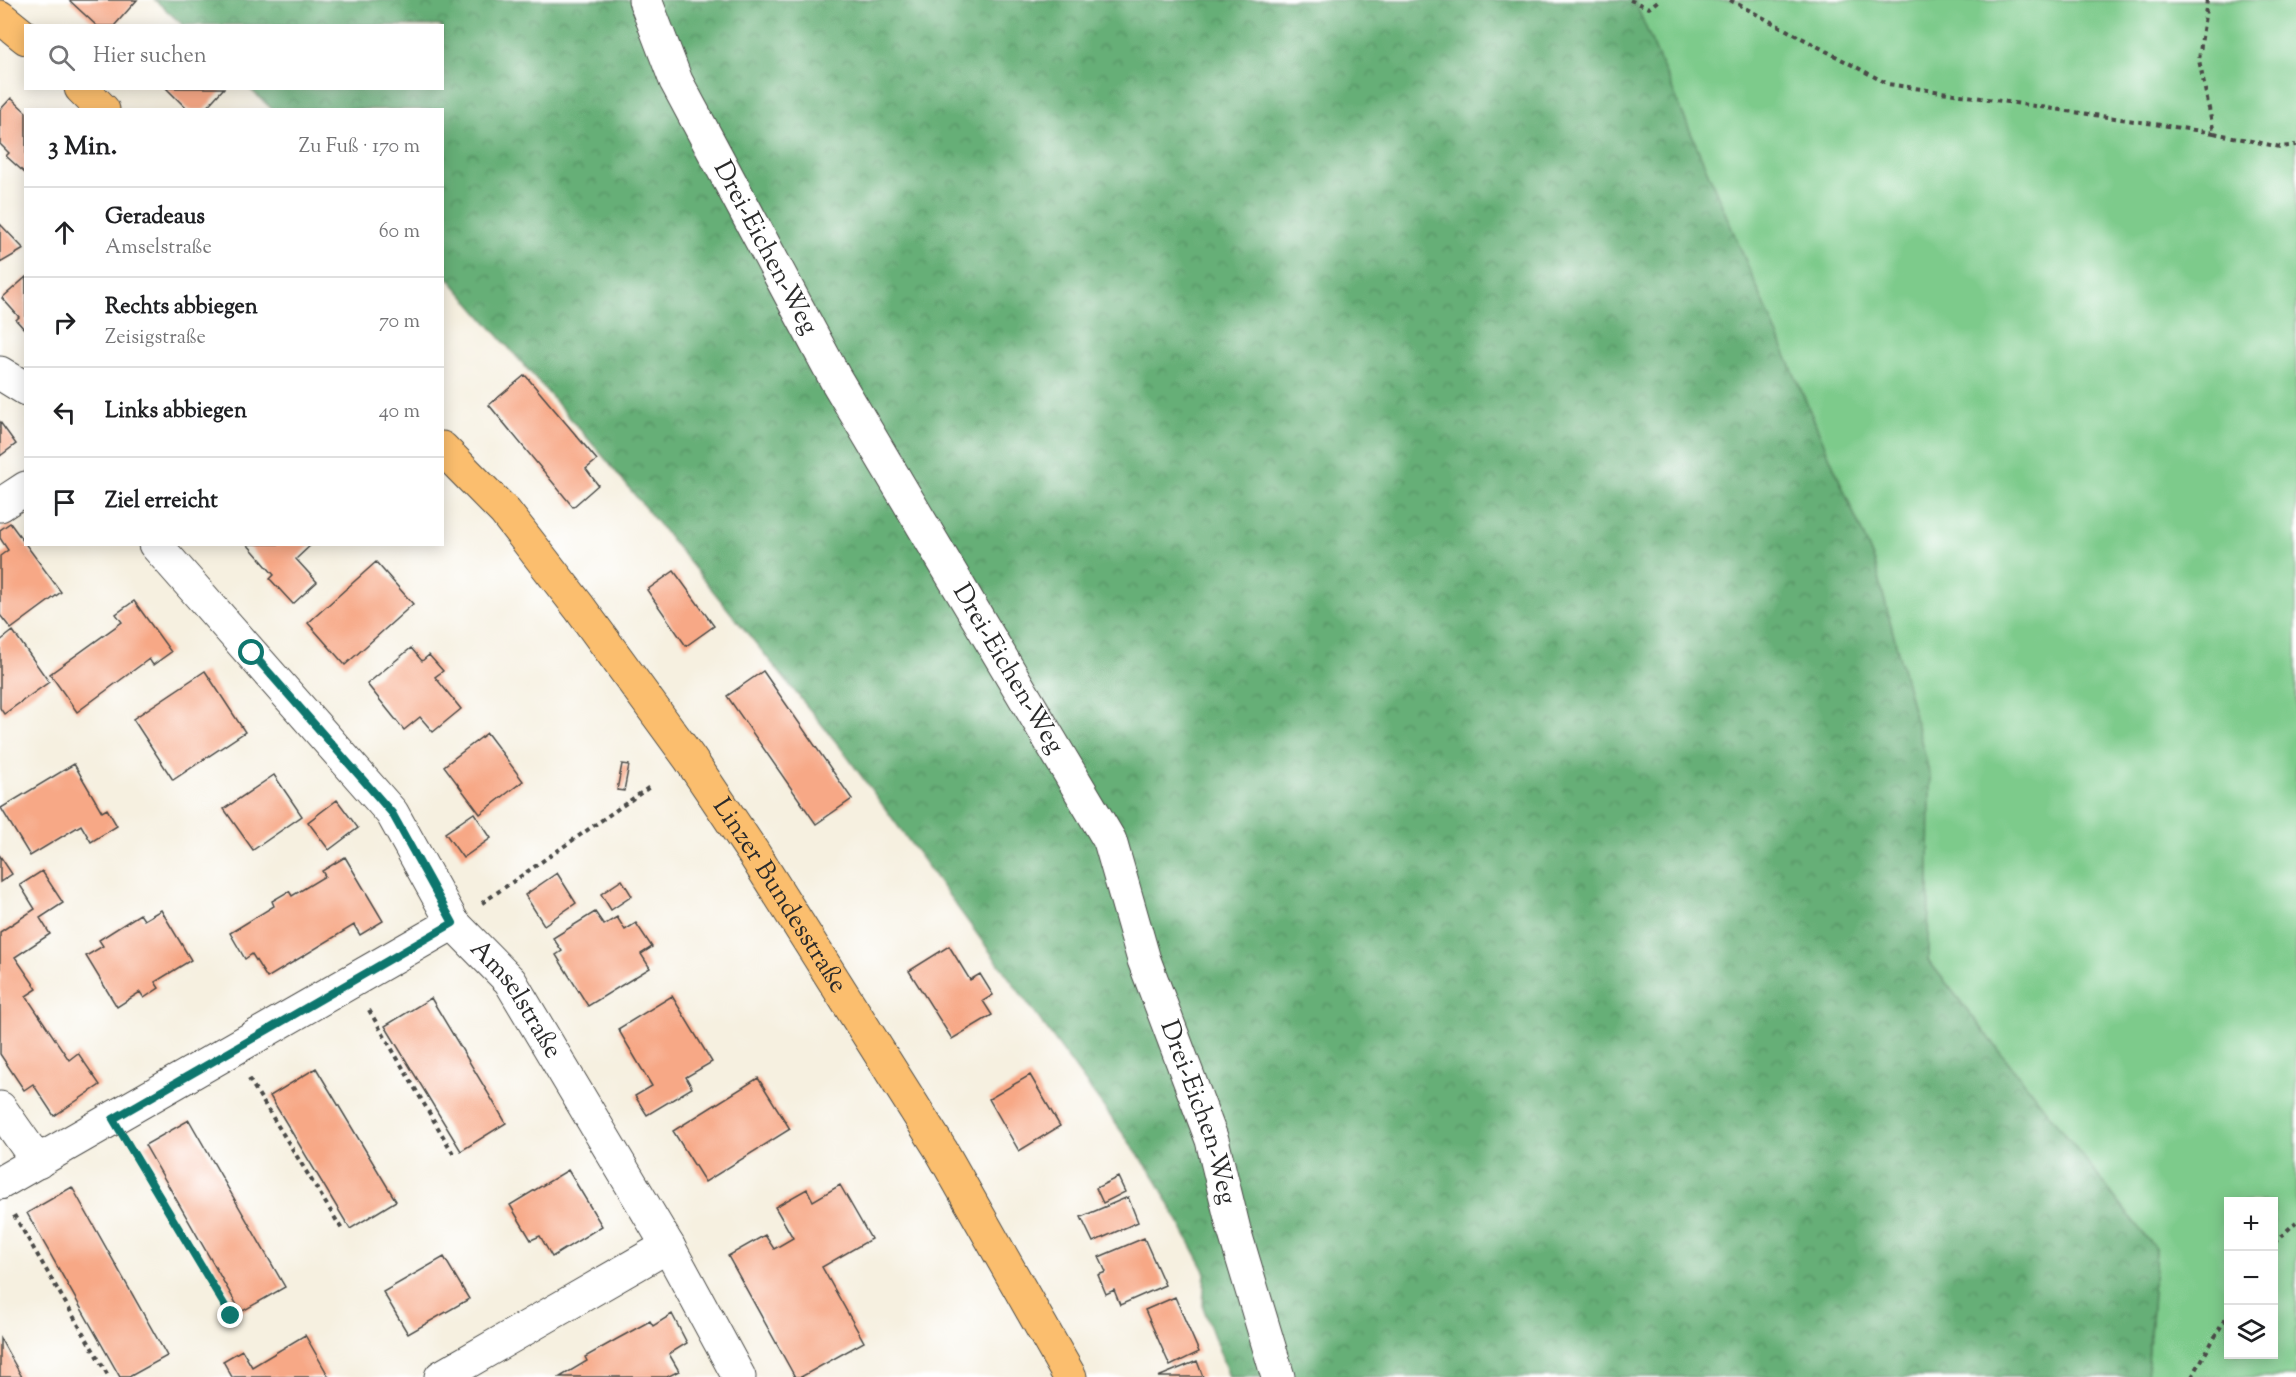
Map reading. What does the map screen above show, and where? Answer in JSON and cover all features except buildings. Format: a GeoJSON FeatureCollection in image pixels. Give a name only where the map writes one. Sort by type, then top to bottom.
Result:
{"type":"FeatureCollection","features":[{"type":"Feature","properties":{"kind":"main road"},"geometry":{"type":"LineString","coordinates":[[0,17],[24,36]]}},
{"type":"Feature","properties":{"kind":"main road"},"geometry":{"type":"LineString","coordinates":[[83,90],[100,108]]}},
{"type":"Feature","properties":{"kind":"main road","name":"Linzer Bundesstraße"},"geometry":{"type":"LineString","coordinates":[[444,450],[505,512],[579,607],[690,759],[748,844],[941,1150],[1070,1377]]}},
{"type":"Feature","properties":{"kind":"street","name":"Drei-Eichen-Weg"},"geometry":{"type":"LineString","coordinates":[[645,0],[676,81],[835,378],[1110,841],[1144,960],[1212,1140],[1234,1230],[1278,1377]]}},
{"type":"Feature","properties":{"kind":"street"},"geometry":{"type":"LineString","coordinates":[[0,373],[24,388]]}},
{"type":"Feature","properties":{"kind":"street"},"geometry":{"type":"LineString","coordinates":[[0,505],[24,489]]}},
{"type":"Feature","properties":{"kind":"street","name":"Amselstraße"},"geometry":{"type":"LineString","coordinates":[[157,546],[392,813],[453,923],[510,981],[668,1246],[739,1377]]}},
{"type":"Feature","properties":{"kind":"street"},"geometry":{"type":"LineString","coordinates":[[6,1197],[38,1162],[453,923]]}},
{"type":"Feature","properties":{"kind":"street"},"geometry":{"type":"LineString","coordinates":[[0,1108],[38,1162]]}},
{"type":"Feature","properties":{"kind":"street"},"geometry":{"type":"LineString","coordinates":[[441,1377],[668,1246]]}},
{"type":"Feature","properties":{"kind":"path"},"geometry":{"type":"LineString","coordinates":[[1630,0],[1649,8],[1659,0]]}},
{"type":"Feature","properties":{"kind":"path"},"geometry":{"type":"LineString","coordinates":[[1730,0],[1888,84],[2214,133],[2280,147],[2296,145]]}},
{"type":"Feature","properties":{"kind":"path"},"geometry":{"type":"LineString","coordinates":[[2207,0],[2199,60],[2214,133]]}},
{"type":"Feature","properties":{"kind":"path"},"geometry":{"type":"LineString","coordinates":[[453,923],[651,786]]}},
{"type":"Feature","properties":{"kind":"path"},"geometry":{"type":"LineString","coordinates":[[352,981],[454,1155]]}},
{"type":"Feature","properties":{"kind":"path"},"geometry":{"type":"LineString","coordinates":[[231,1050],[343,1231]]}},
{"type":"Feature","properties":{"kind":"path"},"geometry":{"type":"LineString","coordinates":[[113,1119],[231,1316]]}},
{"type":"Feature","properties":{"kind":"path"},"geometry":{"type":"LineString","coordinates":[[6,1197],[109,1377]]}},
{"type":"Feature","properties":{"kind":"path"},"geometry":{"type":"LineString","coordinates":[[2278,1239],[2296,1222]]}},
{"type":"Feature","properties":{"kind":"path"},"geometry":{"type":"LineString","coordinates":[[2192,1377],[2224,1323]]}},
{"type":"Feature","properties":{"kind":"green space"},"geometry":{"type":"Polygon","coordinates":[[[155,0],[1634,0],[1875,563],[1930,776],[1928,960],[2156,1250],[2147,1377],[1229,1377],[1203,1307],[1205,1271],[1154,1176],[841,748],[603,456],[444,273],[444,108],[271,108],[251,90],[444,90],[444,24],[182,24],[155,0]]]}},
{"type":"Feature","properties":{"kind":"green space"},"geometry":{"type":"Polygon","coordinates":[[[1634,0],[2296,0],[2296,1377],[2147,1377],[2156,1250],[1928,960],[1930,776],[1875,563],[1634,0]]]}},
{"type":"Feature","properties":{"kind":"route"},"geometry":{"type":"LineString","coordinates":[[231,1316],[113,1119],[453,923],[392,813],[252,653]]}}]}
